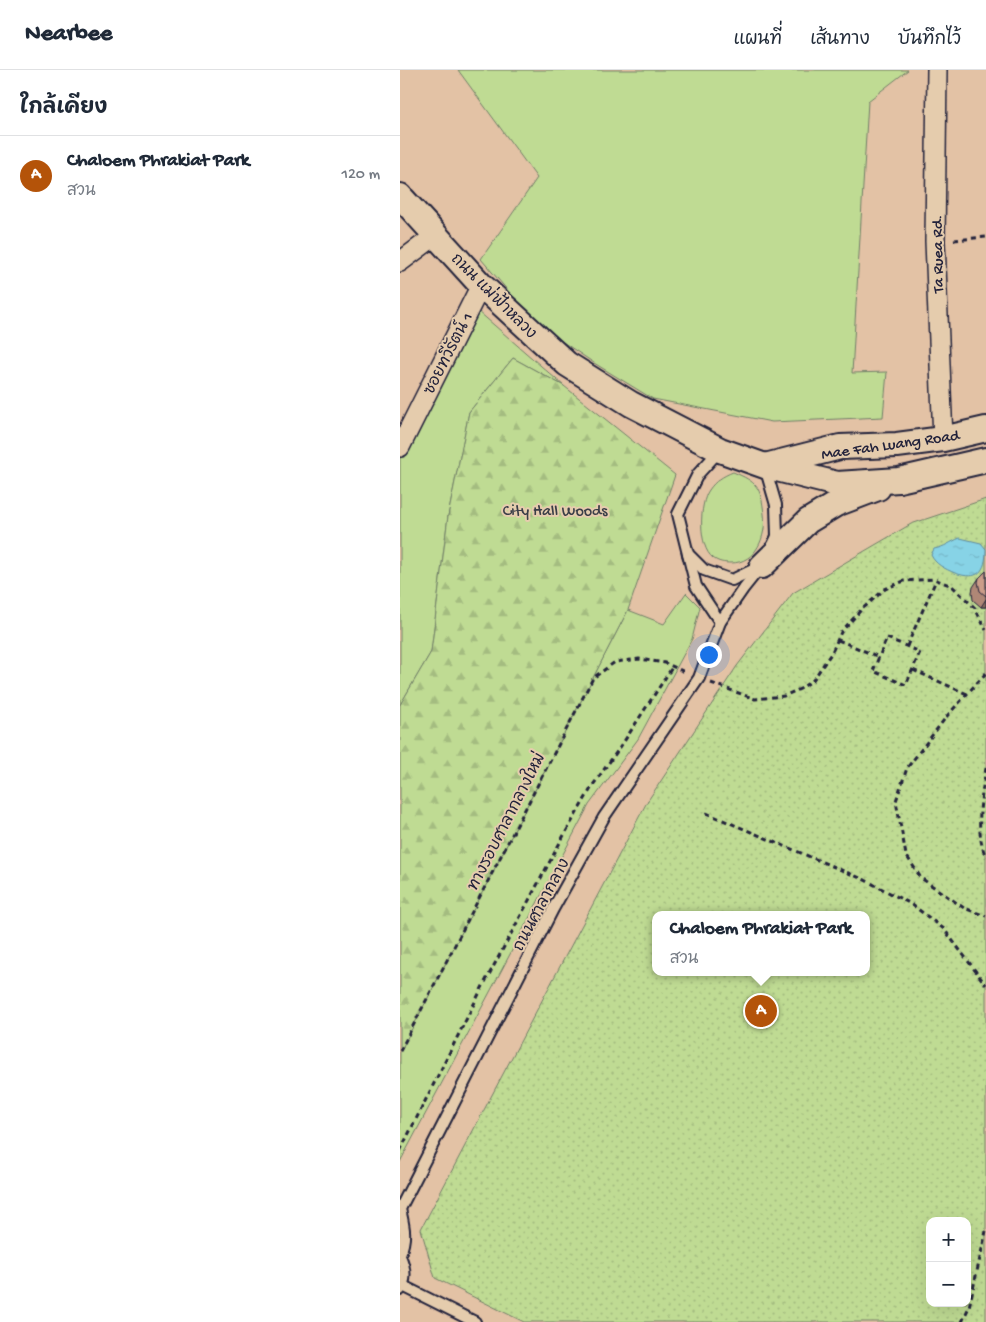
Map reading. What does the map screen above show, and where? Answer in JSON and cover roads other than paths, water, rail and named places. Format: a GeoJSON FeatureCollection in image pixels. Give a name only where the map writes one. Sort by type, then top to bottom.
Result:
{"type":"FeatureCollection","features":[{"type":"Feature","properties":{"kind":"street","name":"Ta Ruea Rd."},"geometry":{"type":"LineString","coordinates":[[937,70],[935,242],[943,439]]}},
{"type":"Feature","properties":{"kind":"street","name":"ถนน แม่ฟ้าหลวง"},"geometry":{"type":"LineString","coordinates":[[400,196],[481,285],[567,364],[631,404],[720,450]]}},
{"type":"Feature","properties":{"kind":"street"},"geometry":{"type":"LineString","coordinates":[[400,262],[436,235]]}},
{"type":"Feature","properties":{"kind":"street","name":"ซอยทวีรัตน์ 1"},"geometry":{"type":"LineString","coordinates":[[400,447],[481,285]]}},
{"type":"Feature","properties":{"kind":"street","name":"Mae Fah Luang Road"},"geometry":{"type":"LineString","coordinates":[[765,466],[840,447],[897,445],[943,439],[986,429]]}},
{"type":"Feature","properties":{"kind":"street","name":"Mae Fah Luang Road"},"geometry":{"type":"LineString","coordinates":[[720,450],[765,466],[837,484],[899,480],[986,460]]}},
{"type":"Feature","properties":{"kind":"street"},"geometry":{"type":"LineString","coordinates":[[762,566],[808,522],[836,504],[899,480]]}},
{"type":"Feature","properties":{"kind":"lane"},"geometry":{"type":"LineString","coordinates":[[720,450],[698,474],[678,514],[696,586],[720,622]]}},
{"type":"Feature","properties":{"kind":"lane"},"geometry":{"type":"LineString","coordinates":[[688,554],[704,570],[732,580],[762,566],[777,536],[776,505],[765,466]]}},
{"type":"Feature","properties":{"kind":"lane","name":"ถนนศาลากลาง"},"geometry":{"type":"LineString","coordinates":[[402,1288],[405,1274],[404,1263],[400,1255],[404,1243],[405,1229],[400,1209],[553,909],[604,817],[699,678],[720,622],[762,566]]}},
{"type":"Feature","properties":{"kind":"lane"},"geometry":{"type":"LineString","coordinates":[[402,1288],[474,1322]]}},
{"type":"Feature","properties":{"kind":"water"},"geometry":{"type":"Polygon","coordinates":[[[960,538],[981,543],[986,549],[986,557],[982,569],[975,575],[963,575],[944,568],[931,555],[934,549],[960,538]]]}},
{"type":"Feature","properties":{"kind":"place","name":"Chaloem Phrakiat Park"},"geometry":{"type":"Point","coordinates":[761,1011]}},
{"type":"Feature","properties":{"kind":"park label","name":"City Hall Woods"},"geometry":{"type":"Point","coordinates":[555,509]}}]}
